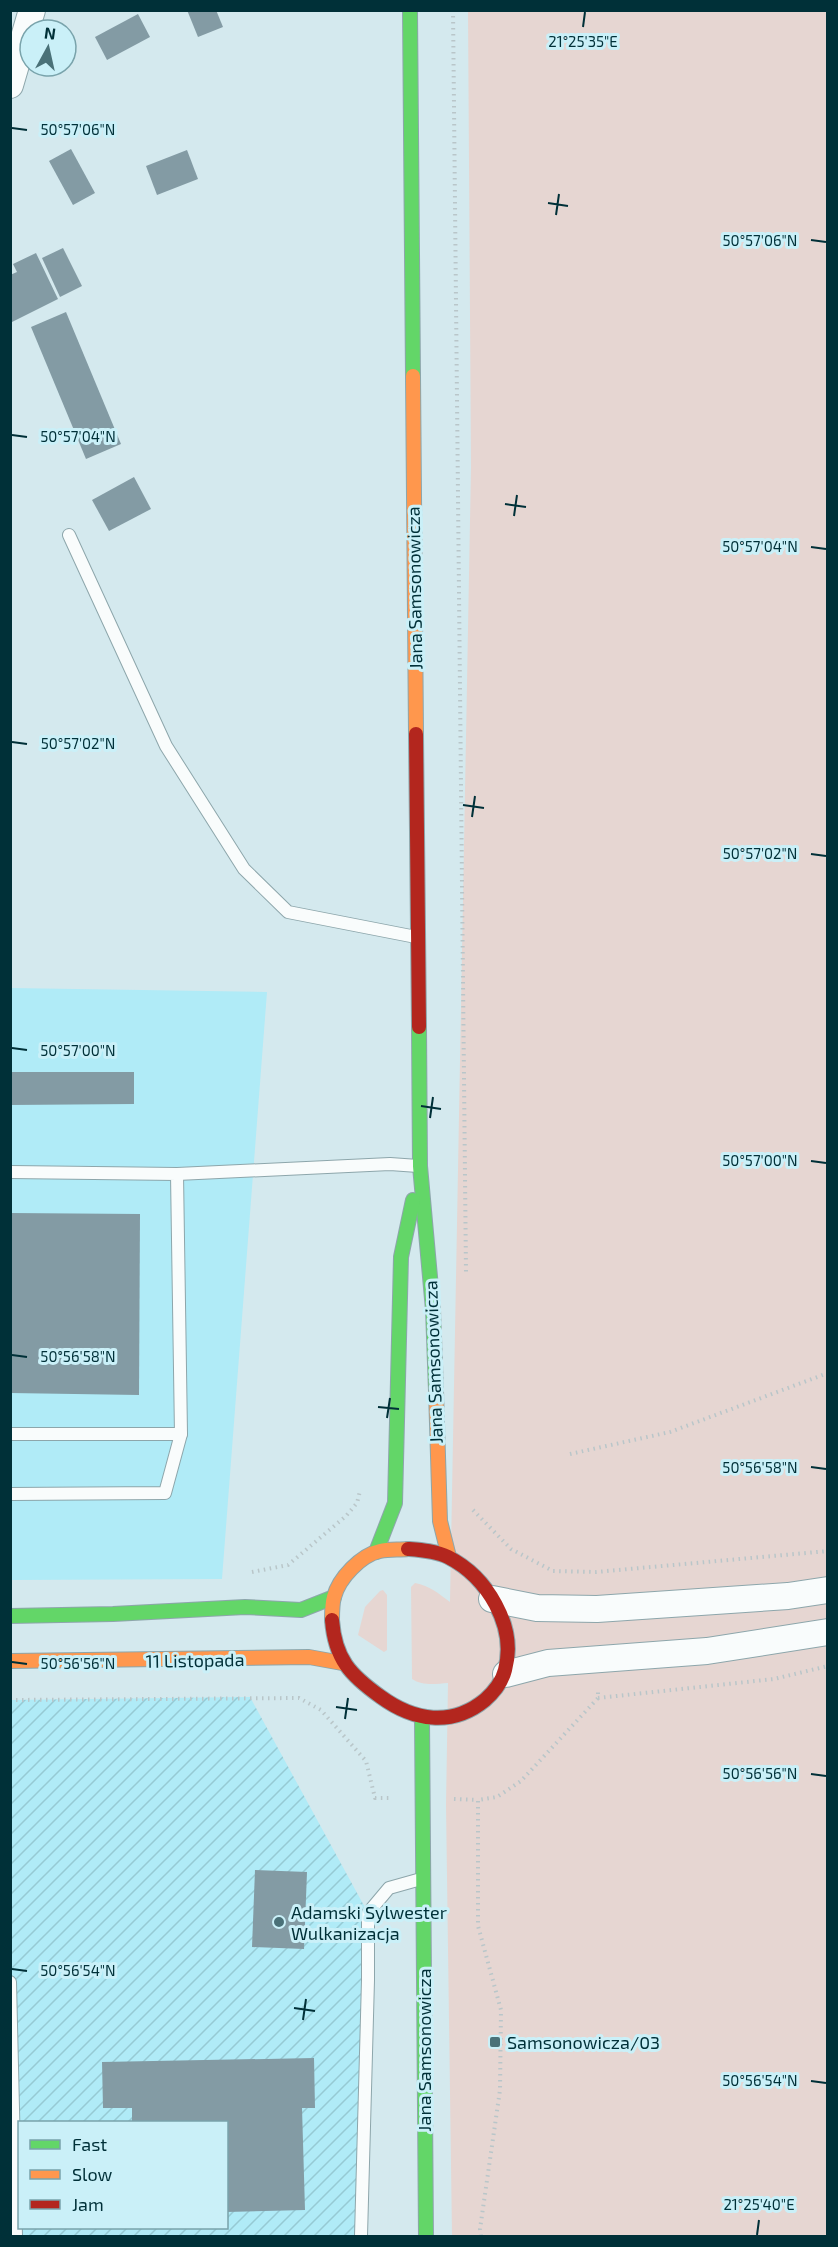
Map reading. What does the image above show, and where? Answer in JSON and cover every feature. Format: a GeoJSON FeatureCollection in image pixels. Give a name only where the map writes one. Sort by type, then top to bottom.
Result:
{"type":"FeatureCollection","features":[{"type":"Feature","properties":{"kind":"main road","name":"Jana Samsonowicza"},"geometry":{"type":"LineString","coordinates":[[410,10],[420,1166],[433,1310],[440,1521],[449,1557]]}},
{"type":"Feature","properties":{"kind":"main road","name":"Jana Samsonowicza"},"geometry":{"type":"LineString","coordinates":[[376,1552],[395,1503],[401,1257],[420,1166]]}},
{"type":"Feature","properties":{"kind":"main road"},"geometry":{"type":"LineString","coordinates":[[408,1549],[429,1551],[449,1557],[469,1571],[492,1599],[506,1631],[510,1655],[506,1674],[489,1700],[463,1714],[422,1719],[388,1705],[342,1664],[335,1645],[332,1626],[334,1596],[342,1580],[376,1552],[408,1549]]}},
{"type":"Feature","properties":{"kind":"main road"},"geometry":{"type":"LineString","coordinates":[[10,1616],[113,1614],[246,1607],[301,1610],[334,1596]]}},
{"type":"Feature","properties":{"kind":"main road","name":"11 Listopada"},"geometry":{"type":"LineString","coordinates":[[10,1661],[309,1657],[342,1664]]}},
{"type":"Feature","properties":{"kind":"main road","name":"Jana Samsonowicza"},"geometry":{"type":"LineString","coordinates":[[422,1719],[426,2236]]}},
{"type":"Feature","properties":{"kind":"street"},"geometry":{"type":"LineString","coordinates":[[10,84],[32,10]]}},
{"type":"Feature","properties":{"kind":"street"},"geometry":{"type":"LineString","coordinates":[[492,1599],[537,1608],[597,1609],[788,1596],[828,1590]]}},
{"type":"Feature","properties":{"kind":"street"},"geometry":{"type":"LineString","coordinates":[[506,1674],[548,1663],[707,1651],[828,1632]]}},
{"type":"Feature","properties":{"kind":"lane"},"geometry":{"type":"LineString","coordinates":[[69,534],[165,746],[243,869],[288,912],[418,938]]}},
{"type":"Feature","properties":{"kind":"lane"},"geometry":{"type":"LineString","coordinates":[[10,1173],[177,1174],[390,1164],[420,1166]]}},
{"type":"Feature","properties":{"kind":"lane"},"geometry":{"type":"LineString","coordinates":[[10,1494],[165,1493],[181,1434],[177,1174]]}},
{"type":"Feature","properties":{"kind":"lane"},"geometry":{"type":"LineString","coordinates":[[10,1434],[181,1434]]}},
{"type":"Feature","properties":{"kind":"lane"},"geometry":{"type":"LineString","coordinates":[[361,2236],[369,1913],[389,1888],[422,1879]]}},
{"type":"Feature","properties":{"kind":"lane"},"geometry":{"type":"LineString","coordinates":[[10,1982],[16,2236]]}},
{"type":"Feature","properties":{"kind":"path"},"geometry":{"type":"LineString","coordinates":[[453,10],[466,1280]]}},
{"type":"Feature","properties":{"kind":"path"},"geometry":{"type":"LineString","coordinates":[[570,1454],[670,1432],[828,1373]]}},
{"type":"Feature","properties":{"kind":"path"},"geometry":{"type":"LineString","coordinates":[[246,1574],[288,1565],[346,1516],[357,1503],[362,1484]]}},
{"type":"Feature","properties":{"kind":"path"},"geometry":{"type":"LineString","coordinates":[[470,1507],[511,1549],[553,1571],[596,1572],[828,1551]]}},
{"type":"Feature","properties":{"kind":"path"},"geometry":{"type":"LineString","coordinates":[[598,1659],[598,1698]]}},
{"type":"Feature","properties":{"kind":"path"},"geometry":{"type":"LineString","coordinates":[[10,1701],[299,1698],[321,1710],[366,1761],[375,1798],[478,1800],[497,1797],[521,1781],[598,1698],[774,1679],[828,1666]]}},
{"type":"Feature","properties":{"kind":"path"},"geometry":{"type":"LineString","coordinates":[[478,1800],[478,1926],[501,2010],[500,2090],[480,2229],[481,2236]]}},
{"type":"Feature","properties":{"kind":"shaded area"},"geometry":{"type":"Polygon","coordinates":[[[468,11],[827,11],[827,2236],[452,2236],[446,1805],[448,1683],[425,1684],[412,1679],[411,1587],[415,1583],[425,1586],[450,1602],[471,467],[468,11]]]}},
{"type":"Feature","properties":{"kind":"shaded area"},"geometry":{"type":"Polygon","coordinates":[[[11,988],[267,992],[222,1579],[11,1580],[11,988]]]}},
{"type":"Feature","properties":{"kind":"shaded area"},"geometry":{"type":"Polygon","coordinates":[[[383,1590],[387,1595],[387,1650],[384,1652],[358,1635],[365,1607],[383,1590]]]}},
{"type":"Feature","properties":{"kind":"shaded area"},"geometry":{"type":"Polygon","coordinates":[[[250,1697],[368,1913],[361,2236],[11,2236],[10,1700],[250,1697]]]}},
{"type":"Feature","properties":{"kind":"building"},"geometry":{"type":"Polygon","coordinates":[[[187,10],[216,10],[223,27],[198,37],[187,10]]]}},
{"type":"Feature","properties":{"kind":"building"},"geometry":{"type":"Polygon","coordinates":[[[138,14],[150,37],[107,60],[95,37],[138,14]]]}},
{"type":"Feature","properties":{"kind":"building"},"geometry":{"type":"Polygon","coordinates":[[[71,149],[95,193],[73,205],[49,161],[71,149]]]}},
{"type":"Feature","properties":{"kind":"building"},"geometry":{"type":"Polygon","coordinates":[[[187,150],[198,179],[157,195],[146,166],[187,150]]]}},
{"type":"Feature","properties":{"kind":"building"},"geometry":{"type":"Polygon","coordinates":[[[63,248],[82,286],[60,297],[42,258],[63,248]]]}},
{"type":"Feature","properties":{"kind":"building"},"geometry":{"type":"Polygon","coordinates":[[[36,253],[58,299],[10,323],[10,275],[17,272],[13,264],[36,253]]]}},
{"type":"Feature","properties":{"kind":"building"},"geometry":{"type":"Polygon","coordinates":[[[66,312],[121,444],[86,459],[31,327],[66,312]]]}},
{"type":"Feature","properties":{"kind":"building"},"geometry":{"type":"Polygon","coordinates":[[[134,477],[151,509],[109,531],[92,500],[134,477]]]}},
{"type":"Feature","properties":{"kind":"building"},"geometry":{"type":"Polygon","coordinates":[[[10,1072],[134,1072],[134,1104],[10,1105],[10,1072]]]}},
{"type":"Feature","properties":{"kind":"building"},"geometry":{"type":"Polygon","coordinates":[[[10,1213],[140,1214],[139,1395],[10,1393],[10,1213]]]}},
{"type":"Feature","properties":{"kind":"building"},"geometry":{"type":"Polygon","coordinates":[[[255,1870],[307,1872],[304,1949],[252,1947],[255,1870]]]}},
{"type":"Feature","properties":{"kind":"building"},"geometry":{"type":"Polygon","coordinates":[[[314,2058],[315,2108],[302,2108],[305,2210],[228,2212],[228,2121],[132,2121],[132,2108],[103,2108],[102,2062],[314,2058]]]}},
{"type":"Feature","properties":{"kind":"traffic: fast"},"geometry":{"type":"LineString","coordinates":[[410,10],[413,376]]}},
{"type":"Feature","properties":{"kind":"traffic: fast"},"geometry":{"type":"LineString","coordinates":[[419,1027],[420,1166],[433,1310],[436,1391]]}},
{"type":"Feature","properties":{"kind":"traffic: fast"},"geometry":{"type":"LineString","coordinates":[[376,1552],[395,1503],[401,1257],[413,1200]]}},
{"type":"Feature","properties":{"kind":"traffic: fast"},"geometry":{"type":"LineString","coordinates":[[10,1616],[113,1614],[245,1607],[301,1610],[334,1597]]}},
{"type":"Feature","properties":{"kind":"traffic: fast"},"geometry":{"type":"LineString","coordinates":[[422,1719],[426,2236]]}},
{"type":"Feature","properties":{"kind":"traffic: slow"},"geometry":{"type":"LineString","coordinates":[[413,376],[416,734]]}},
{"type":"Feature","properties":{"kind":"traffic: slow"},"geometry":{"type":"LineString","coordinates":[[436,1391],[440,1521],[449,1557]]}},
{"type":"Feature","properties":{"kind":"traffic: slow"},"geometry":{"type":"LineString","coordinates":[[332,1620],[333,1602],[337,1590],[346,1575],[358,1562],[383,1550],[408,1549]]}},
{"type":"Feature","properties":{"kind":"traffic: slow"},"geometry":{"type":"LineString","coordinates":[[10,1661],[309,1657],[342,1663]]}},
{"type":"Feature","properties":{"kind":"traffic: jam"},"geometry":{"type":"LineString","coordinates":[[416,734],[419,1027]]}},
{"type":"Feature","properties":{"kind":"traffic: jam"},"geometry":{"type":"LineString","coordinates":[[332,1620],[337,1645],[346,1665],[361,1681],[394,1705],[420,1716],[433,1718],[459,1714],[485,1700],[502,1679],[508,1653],[503,1620],[496,1604],[475,1577],[448,1557],[439,1553],[408,1549]]}},
{"type":"Feature","properties":{"kind":"place","name":"Adamski Sylwester Wulkanizacja"},"geometry":{"type":"Point","coordinates":[279,1922]}},
{"type":"Feature","properties":{"kind":"place","name":"Samsonowicza/03"},"geometry":{"type":"Point","coordinates":[495,2042]}}]}
